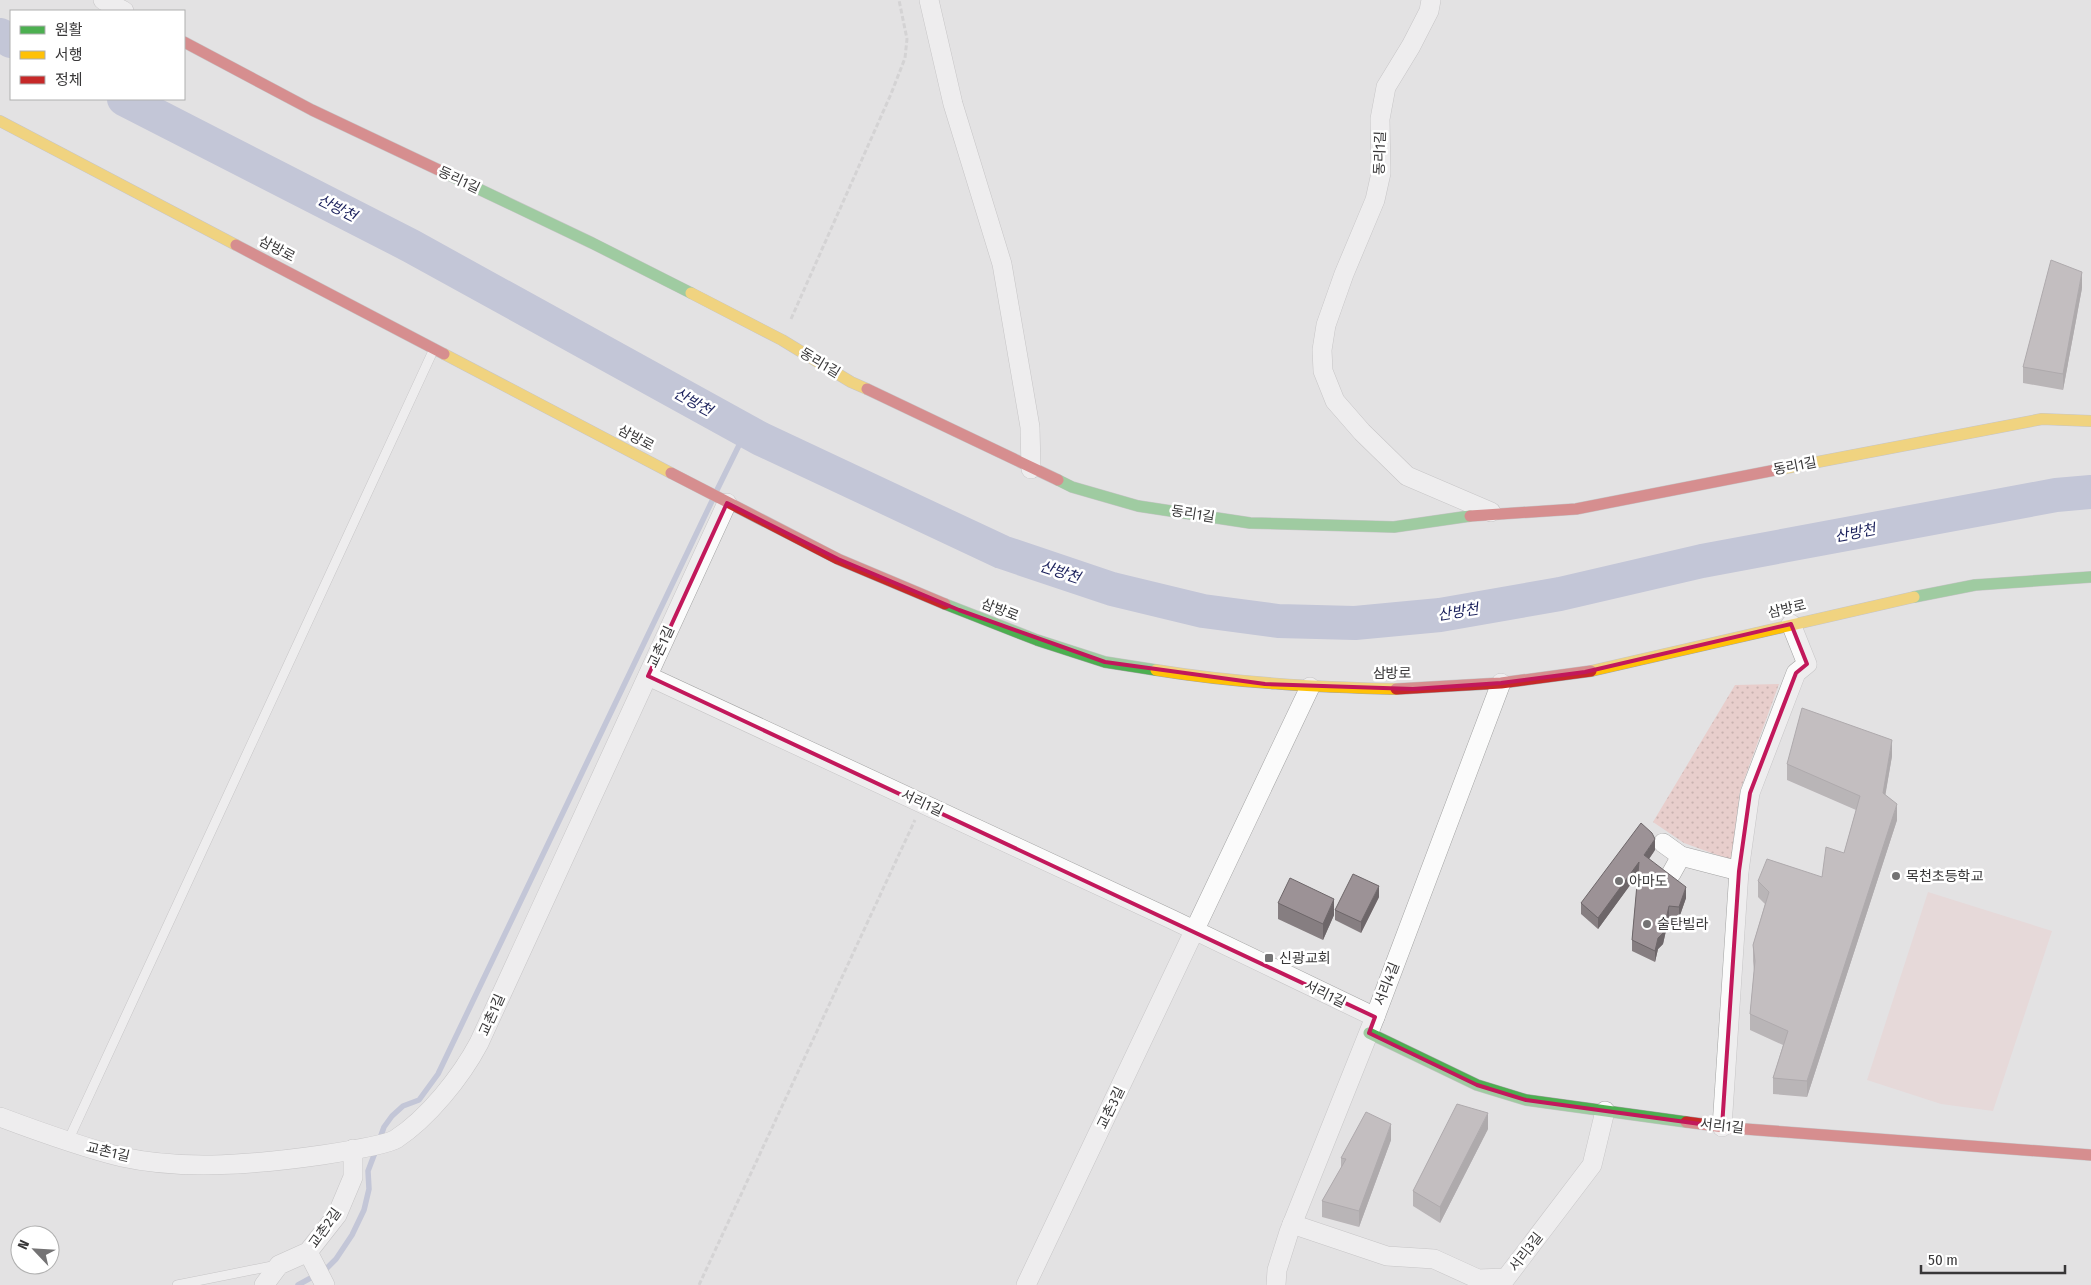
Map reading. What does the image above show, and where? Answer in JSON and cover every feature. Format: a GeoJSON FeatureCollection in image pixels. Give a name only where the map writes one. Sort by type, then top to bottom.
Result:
{"type":"FeatureCollection","features":[{"type":"Feature","properties":{"kind":"street"},"geometry":{"type":"LineString","coordinates":[[103,0],[122,10]]}},
{"type":"Feature","properties":{"kind":"street"},"geometry":{"type":"LineString","coordinates":[[929,0],[953,104],[1002,264],[1030,427],[1031,469]]}},
{"type":"Feature","properties":{"kind":"street","name":"동리1길"},"geometry":{"type":"LineString","coordinates":[[1431,0],[1411,46],[1386,87],[1380,119],[1381,172],[1375,200],[1344,274],[1326,325],[1322,350],[1323,371],[1335,401],[1362,432],[1407,476],[1499,516]]}},
{"type":"Feature","properties":{"kind":"street","name":"동리1길"},"geometry":{"type":"LineString","coordinates":[[185,43],[312,110],[592,243],[782,340],[851,382],[1031,469],[1072,486],[1138,506],[1250,523],[1394,527],[1465,516],[1499,516],[1576,509],[2042,419],[2091,421]]}},
{"type":"Feature","properties":{"kind":"street","name":"삼방로"},"geometry":{"type":"LineString","coordinates":[[0,121],[838,559],[915,592],[1037,640],[1105,662],[1198,677],[1310,687],[1413,688],[1501,683],[1585,672],[1876,604],[1975,585],[2091,578]]}},
{"type":"Feature","properties":{"kind":"street","name":"교촌1길"},"geometry":{"type":"LineString","coordinates":[[0,1117],[68,1141],[124,1157],[183,1164],[262,1163],[359,1148],[392,1141],[415,1123],[448,1090],[470,1060],[648,676],[726,502]]}},
{"type":"Feature","properties":{"kind":"street"},"geometry":{"type":"LineString","coordinates":[[1722,1127],[1739,871],[1750,793],[1796,673],[1807,664],[1791,624]]}},
{"type":"Feature","properties":{"kind":"street","name":"서리1길"},"geometry":{"type":"LineString","coordinates":[[648,676],[1195,930],[1372,1025],[1477,1085],[1526,1100],[1722,1127],[2091,1155]]}},
{"type":"Feature","properties":{"kind":"street","name":"서리4길"},"geometry":{"type":"LineString","coordinates":[[1276,1285],[1277,1270],[1292,1224],[1372,1025],[1501,683]]}},
{"type":"Feature","properties":{"kind":"street"},"geometry":{"type":"LineString","coordinates":[[1195,930],[1310,687]]}},
{"type":"Feature","properties":{"kind":"street"},"geometry":{"type":"LineString","coordinates":[[1663,843],[1681,856],[1739,871]]}},
{"type":"Feature","properties":{"kind":"street"},"geometry":{"type":"LineString","coordinates":[[1671,874],[1681,856]]}},
{"type":"Feature","properties":{"kind":"street","name":"교촌3길"},"geometry":{"type":"LineString","coordinates":[[1026,1285],[1195,930]]}},
{"type":"Feature","properties":{"kind":"street","name":"서리3길"},"geometry":{"type":"LineString","coordinates":[[1292,1224],[1387,1256],[1434,1259],[1478,1279],[1506,1278],[1592,1166],[1604,1111]]}},
{"type":"Feature","properties":{"kind":"street","name":"교촌2길"},"geometry":{"type":"LineString","coordinates":[[278,1265],[310,1257],[337,1215],[353,1176],[359,1148]]}},
{"type":"Feature","properties":{"kind":"street"},"geometry":{"type":"LineString","coordinates":[[310,1257],[324,1285]]}},
{"type":"Feature","properties":{"kind":"street"},"geometry":{"type":"LineString","coordinates":[[264,1285],[278,1265]]}},
{"type":"Feature","properties":{"kind":"lane"},"geometry":{"type":"LineString","coordinates":[[68,1141],[434,348]]}},
{"type":"Feature","properties":{"kind":"lane"},"geometry":{"type":"LineString","coordinates":[[177,1285],[278,1265]]}},
{"type":"Feature","properties":{"kind":"path"},"geometry":{"type":"LineString","coordinates":[[782,340],[891,94],[905,58],[907,39],[899,0]]}},
{"type":"Feature","properties":{"kind":"path"},"geometry":{"type":"LineString","coordinates":[[699,1285],[923,804]]}},
{"type":"Feature","properties":{"kind":"highlighted area"},"geometry":{"type":"Polygon","coordinates":[[[727,503],[838,559],[959,610],[1105,662],[1265,684],[1413,689],[1501,683],[1585,672],[1791,624],[1807,664],[1796,673],[1750,793],[1739,871],[1722,1127],[1526,1100],[1477,1085],[1369,1033],[1375,1017],[648,676],[727,503]]]}},
{"type":"Feature","properties":{"kind":"shaded area"},"geometry":{"type":"Polygon","coordinates":[[[1779,684],[1740,791],[1731,860],[1684,843],[1653,822],[1735,685],[1779,684]]]}},
{"type":"Feature","properties":{"kind":"shaded area"},"geometry":{"type":"Polygon","coordinates":[[[1928,892],[2052,931],[1993,1111],[1941,1104],[1867,1080],[1928,892]]]}},
{"type":"Feature","properties":{"kind":"building"},"geometry":{"type":"Polygon","coordinates":[[[2051,260],[2082,272],[2063,374],[2023,367],[2051,260]]]}},
{"type":"Feature","properties":{"kind":"building"},"geometry":{"type":"Polygon","coordinates":[[[1802,708],[1892,740],[1883,793],[1897,804],[1807,1081],[1773,1078],[1788,1031],[1750,1014],[1755,961],[1753,945],[1769,892],[1758,881],[1767,859],[1822,877],[1826,847],[1844,853],[1860,796],[1787,764],[1802,708]]]}},
{"type":"Feature","properties":{"kind":"building"},"geometry":{"type":"Polygon","coordinates":[[[1641,823],[1652,833],[1655,839],[1644,855],[1686,887],[1679,907],[1669,906],[1663,933],[1658,938],[1655,951],[1632,940],[1639,862],[1598,918],[1581,903],[1641,823]]]}},
{"type":"Feature","properties":{"kind":"building"},"geometry":{"type":"Polygon","coordinates":[[[1353,874],[1379,886],[1361,922],[1335,910],[1353,874]]]}},
{"type":"Feature","properties":{"kind":"building"},"geometry":{"type":"Polygon","coordinates":[[[1290,878],[1334,899],[1323,924],[1278,903],[1290,878]]]}},
{"type":"Feature","properties":{"kind":"building"},"geometry":{"type":"Polygon","coordinates":[[[1457,1104],[1488,1113],[1440,1207],[1413,1191],[1457,1104]]]}},
{"type":"Feature","properties":{"kind":"building"},"geometry":{"type":"Polygon","coordinates":[[[1366,1112],[1391,1124],[1359,1211],[1322,1201],[1346,1159],[1341,1158],[1366,1112]]]}},
{"type":"Feature","properties":{"kind":"waterway","name":"산방천"},"geometry":{"type":"LineString","coordinates":[[0,35],[10,40]]}},
{"type":"Feature","properties":{"kind":"waterway","name":"산방천"},"geometry":{"type":"LineString","coordinates":[[126,100],[411,246],[761,439],[1002,552],[1112,589],[1203,611],[1278,621],[1355,623],[1440,615],[1560,594],[1702,561],[2056,495],[2091,492]]}},
{"type":"Feature","properties":{"kind":"waterway"},"geometry":{"type":"LineString","coordinates":[[717,490],[746,431]]}},
{"type":"Feature","properties":{"kind":"waterway"},"geometry":{"type":"LineString","coordinates":[[379,1141],[384,1127],[392,1116],[403,1106],[419,1100],[438,1074],[712,501]]}},
{"type":"Feature","properties":{"kind":"waterway"},"geometry":{"type":"LineString","coordinates":[[298,1285],[325,1270],[336,1259],[352,1235],[364,1210],[369,1189],[368,1171],[376,1150]]}},
{"type":"Feature","properties":{"kind":"traffic: fast"},"geometry":{"type":"LineString","coordinates":[[443,172],[592,243],[691,293]]}},
{"type":"Feature","properties":{"kind":"traffic: fast"},"geometry":{"type":"LineString","coordinates":[[1058,480],[1072,487],[1138,506],[1250,523],[1394,527],[1470,516]]}},
{"type":"Feature","properties":{"kind":"traffic: fast"},"geometry":{"type":"LineString","coordinates":[[1914,597],[1975,585],[2091,577]]}},
{"type":"Feature","properties":{"kind":"traffic: fast"},"geometry":{"type":"LineString","coordinates":[[945,604],[1037,640],[1105,662],[1156,670]]}},
{"type":"Feature","properties":{"kind":"traffic: fast"},"geometry":{"type":"LineString","coordinates":[[1369,1033],[1477,1085],[1526,1100],[1686,1122]]}},
{"type":"Feature","properties":{"kind":"traffic: slow"},"geometry":{"type":"LineString","coordinates":[[0,121],[236,245]]}},
{"type":"Feature","properties":{"kind":"traffic: slow"},"geometry":{"type":"LineString","coordinates":[[691,293],[782,340],[851,382],[867,389]]}},
{"type":"Feature","properties":{"kind":"traffic: slow"},"geometry":{"type":"LineString","coordinates":[[444,354],[671,473]]}},
{"type":"Feature","properties":{"kind":"traffic: slow"},"geometry":{"type":"LineString","coordinates":[[1781,469],[2042,419],[2091,421]]}},
{"type":"Feature","properties":{"kind":"traffic: slow"},"geometry":{"type":"LineString","coordinates":[[1591,671],[1914,597]]}},
{"type":"Feature","properties":{"kind":"traffic: slow"},"geometry":{"type":"LineString","coordinates":[[1156,670],[1276,684],[1396,689]]}},
{"type":"Feature","properties":{"kind":"traffic: jam"},"geometry":{"type":"LineString","coordinates":[[185,43],[312,110],[443,172]]}},
{"type":"Feature","properties":{"kind":"traffic: jam"},"geometry":{"type":"LineString","coordinates":[[236,245],[444,354]]}},
{"type":"Feature","properties":{"kind":"traffic: jam"},"geometry":{"type":"LineString","coordinates":[[867,389],[1058,480]]}},
{"type":"Feature","properties":{"kind":"traffic: jam"},"geometry":{"type":"LineString","coordinates":[[1470,516],[1576,509],[1781,469]]}},
{"type":"Feature","properties":{"kind":"traffic: jam"},"geometry":{"type":"LineString","coordinates":[[671,473],[838,559],[945,604]]}},
{"type":"Feature","properties":{"kind":"traffic: jam"},"geometry":{"type":"LineString","coordinates":[[1396,689],[1501,683],[1591,671]]}},
{"type":"Feature","properties":{"kind":"traffic: jam"},"geometry":{"type":"LineString","coordinates":[[1686,1122],[1732,1128],[2091,1155]]}},
{"type":"Feature","properties":{"kind":"place","name":"목천초등학교"},"geometry":{"type":"Point","coordinates":[1896,876]}},
{"type":"Feature","properties":{"kind":"place","name":"아마도"},"geometry":{"type":"Point","coordinates":[1619,881]}},
{"type":"Feature","properties":{"kind":"place","name":"술탄빌라"},"geometry":{"type":"Point","coordinates":[1647,924]}},
{"type":"Feature","properties":{"kind":"place","name":"신광교회"},"geometry":{"type":"Point","coordinates":[1269,958]}}]}
